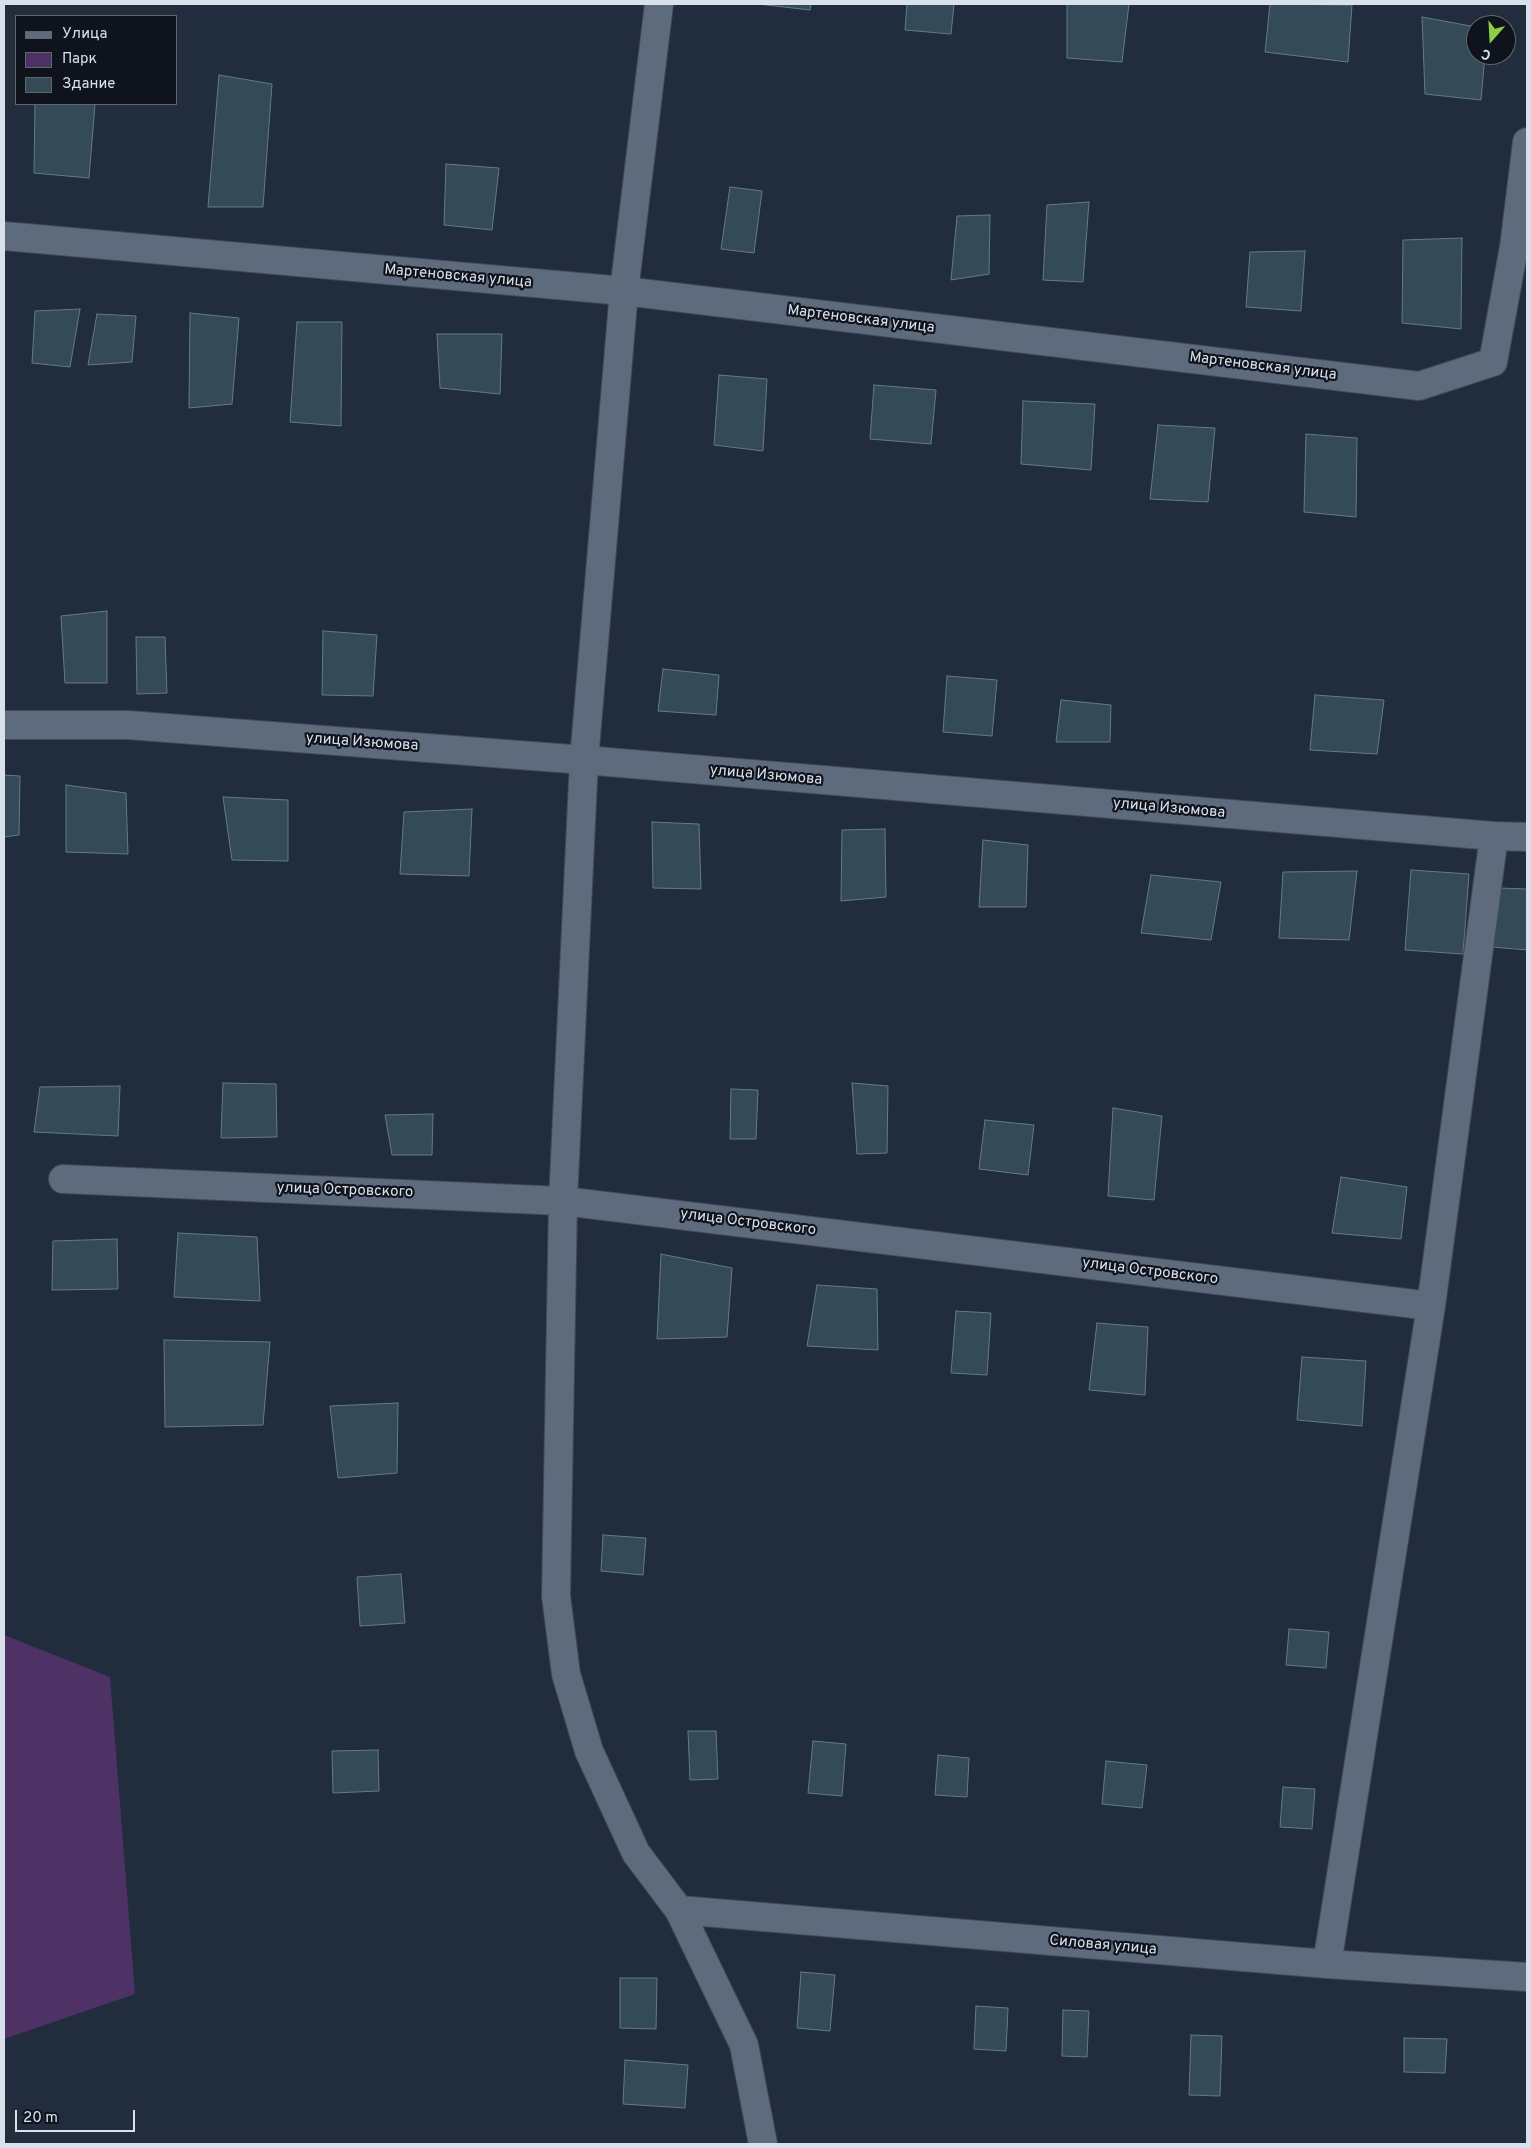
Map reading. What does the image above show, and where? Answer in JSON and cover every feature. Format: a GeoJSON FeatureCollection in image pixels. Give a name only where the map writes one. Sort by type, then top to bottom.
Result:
{"type":"FeatureCollection","features":[{"type":"Feature","properties":{"kind":"street"},"geometry":{"type":"LineString","coordinates":[[658,4],[624,291],[584,760],[563,1201],[556,1596],[566,1674],[589,1751],[636,1853],[679,1910],[744,2045],[763,2144]]}},
{"type":"Feature","properties":{"kind":"street","name":"Мартеновская улица"},"geometry":{"type":"LineString","coordinates":[[4,236],[624,291],[1419,386],[1492,362],[1514,247],[1527,142]]}},
{"type":"Feature","properties":{"kind":"street","name":"улица Изюмова"},"geometry":{"type":"LineString","coordinates":[[4,724],[128,724],[1494,836],[1527,837]]}},
{"type":"Feature","properties":{"kind":"street"},"geometry":{"type":"LineString","coordinates":[[1328,1964],[1431,1306],[1494,836]]}},
{"type":"Feature","properties":{"kind":"street","name":"улица Островского"},"geometry":{"type":"LineString","coordinates":[[63,1179],[563,1201],[1431,1306]]}},
{"type":"Feature","properties":{"kind":"street","name":"Силовая улица"},"geometry":{"type":"LineString","coordinates":[[679,1910],[1328,1964],[1527,1977]]}},
{"type":"Feature","properties":{"kind":"green space"},"geometry":{"type":"Polygon","coordinates":[[[4,1635],[110,1677],[135,1994],[4,2039],[4,1635]]]}},
{"type":"Feature","properties":{"kind":"building"},"geometry":{"type":"Polygon","coordinates":[[[758,4],[811,4],[810,10],[758,4]]]}},
{"type":"Feature","properties":{"kind":"building"},"geometry":{"type":"Polygon","coordinates":[[[907,4],[954,4],[951,34],[905,30],[907,4]]]}},
{"type":"Feature","properties":{"kind":"building"},"geometry":{"type":"Polygon","coordinates":[[[1067,4],[1129,4],[1122,62],[1067,58],[1067,4]]]}},
{"type":"Feature","properties":{"kind":"building"},"geometry":{"type":"Polygon","coordinates":[[[1270,4],[1352,5],[1348,62],[1265,52],[1270,4]]]}},
{"type":"Feature","properties":{"kind":"building"},"geometry":{"type":"Polygon","coordinates":[[[1422,17],[1466,25],[1466,65],[1484,65],[1481,100],[1425,94],[1422,17]]]}},
{"type":"Feature","properties":{"kind":"building"},"geometry":{"type":"Polygon","coordinates":[[[219,75],[272,84],[263,207],[208,207],[219,75]]]}},
{"type":"Feature","properties":{"kind":"building"},"geometry":{"type":"Polygon","coordinates":[[[35,105],[95,105],[89,178],[34,173],[35,105]]]}},
{"type":"Feature","properties":{"kind":"building"},"geometry":{"type":"Polygon","coordinates":[[[446,164],[499,168],[492,230],[444,225],[446,164]]]}},
{"type":"Feature","properties":{"kind":"building"},"geometry":{"type":"Polygon","coordinates":[[[730,187],[762,191],[754,253],[721,249],[730,187]]]}},
{"type":"Feature","properties":{"kind":"building"},"geometry":{"type":"Polygon","coordinates":[[[1089,202],[1083,282],[1043,280],[1047,205],[1089,202]]]}},
{"type":"Feature","properties":{"kind":"building"},"geometry":{"type":"Polygon","coordinates":[[[990,215],[989,274],[951,280],[957,216],[990,215]]]}},
{"type":"Feature","properties":{"kind":"building"},"geometry":{"type":"Polygon","coordinates":[[[1462,238],[1461,329],[1402,323],[1403,240],[1462,238]]]}},
{"type":"Feature","properties":{"kind":"building"},"geometry":{"type":"Polygon","coordinates":[[[1305,251],[1301,311],[1246,307],[1250,252],[1305,251]]]}},
{"type":"Feature","properties":{"kind":"building"},"geometry":{"type":"Polygon","coordinates":[[[80,309],[70,367],[32,363],[35,311],[80,309]]]}},
{"type":"Feature","properties":{"kind":"building"},"geometry":{"type":"Polygon","coordinates":[[[190,313],[239,318],[232,404],[189,408],[190,313]]]}},
{"type":"Feature","properties":{"kind":"building"},"geometry":{"type":"Polygon","coordinates":[[[97,314],[136,316],[132,362],[88,365],[97,314]]]}},
{"type":"Feature","properties":{"kind":"building"},"geometry":{"type":"Polygon","coordinates":[[[297,322],[342,322],[341,426],[290,422],[297,322]]]}},
{"type":"Feature","properties":{"kind":"building"},"geometry":{"type":"Polygon","coordinates":[[[437,334],[502,334],[500,394],[440,388],[437,334]]]}},
{"type":"Feature","properties":{"kind":"building"},"geometry":{"type":"Polygon","coordinates":[[[719,375],[767,379],[763,451],[714,445],[719,375]]]}},
{"type":"Feature","properties":{"kind":"building"},"geometry":{"type":"Polygon","coordinates":[[[874,385],[936,390],[931,444],[870,439],[874,385]]]}},
{"type":"Feature","properties":{"kind":"building"},"geometry":{"type":"Polygon","coordinates":[[[1023,401],[1095,404],[1091,470],[1021,464],[1023,401]]]}},
{"type":"Feature","properties":{"kind":"building"},"geometry":{"type":"Polygon","coordinates":[[[1158,425],[1215,428],[1208,502],[1150,499],[1158,425]]]}},
{"type":"Feature","properties":{"kind":"building"},"geometry":{"type":"Polygon","coordinates":[[[1306,434],[1357,438],[1356,517],[1304,512],[1306,434]]]}},
{"type":"Feature","properties":{"kind":"building"},"geometry":{"type":"Polygon","coordinates":[[[107,611],[107,683],[65,683],[61,616],[107,611]]]}},
{"type":"Feature","properties":{"kind":"building"},"geometry":{"type":"Polygon","coordinates":[[[323,631],[377,635],[373,696],[322,695],[323,631]]]}},
{"type":"Feature","properties":{"kind":"building"},"geometry":{"type":"Polygon","coordinates":[[[136,637],[165,637],[167,693],[137,694],[136,637]]]}},
{"type":"Feature","properties":{"kind":"building"},"geometry":{"type":"Polygon","coordinates":[[[663,669],[719,675],[716,715],[658,711],[663,669]]]}},
{"type":"Feature","properties":{"kind":"building"},"geometry":{"type":"Polygon","coordinates":[[[947,676],[997,680],[992,736],[943,732],[947,676]]]}},
{"type":"Feature","properties":{"kind":"building"},"geometry":{"type":"Polygon","coordinates":[[[1315,695],[1384,700],[1377,754],[1310,750],[1315,695]]]}},
{"type":"Feature","properties":{"kind":"building"},"geometry":{"type":"Polygon","coordinates":[[[1061,700],[1111,705],[1110,742],[1056,742],[1061,700]]]}},
{"type":"Feature","properties":{"kind":"building"},"geometry":{"type":"Polygon","coordinates":[[[4,775],[20,776],[19,835],[4,837],[4,775]]]}},
{"type":"Feature","properties":{"kind":"building"},"geometry":{"type":"Polygon","coordinates":[[[66,785],[126,793],[128,854],[66,852],[66,785]]]}},
{"type":"Feature","properties":{"kind":"building"},"geometry":{"type":"Polygon","coordinates":[[[223,797],[288,800],[288,861],[232,860],[223,797]]]}},
{"type":"Feature","properties":{"kind":"building"},"geometry":{"type":"Polygon","coordinates":[[[472,809],[469,876],[400,874],[404,812],[472,809]]]}},
{"type":"Feature","properties":{"kind":"building"},"geometry":{"type":"Polygon","coordinates":[[[652,822],[699,824],[701,889],[653,888],[652,822]]]}},
{"type":"Feature","properties":{"kind":"building"},"geometry":{"type":"Polygon","coordinates":[[[885,829],[886,897],[841,901],[842,830],[885,829]]]}},
{"type":"Feature","properties":{"kind":"building"},"geometry":{"type":"Polygon","coordinates":[[[983,840],[1028,845],[1026,907],[979,907],[983,840]]]}},
{"type":"Feature","properties":{"kind":"building"},"geometry":{"type":"Polygon","coordinates":[[[1411,870],[1469,874],[1463,954],[1405,950],[1411,870]]]}},
{"type":"Feature","properties":{"kind":"building"},"geometry":{"type":"Polygon","coordinates":[[[1357,871],[1349,940],[1279,938],[1283,872],[1357,871]]]}},
{"type":"Feature","properties":{"kind":"building"},"geometry":{"type":"Polygon","coordinates":[[[1151,875],[1221,882],[1211,940],[1141,933],[1151,875]]]}},
{"type":"Feature","properties":{"kind":"building"},"geometry":{"type":"Polygon","coordinates":[[[1499,888],[1527,889],[1527,950],[1493,947],[1499,888]]]}},
{"type":"Feature","properties":{"kind":"building"},"geometry":{"type":"Polygon","coordinates":[[[223,1083],[276,1084],[277,1137],[221,1138],[223,1083]]]}},
{"type":"Feature","properties":{"kind":"building"},"geometry":{"type":"Polygon","coordinates":[[[852,1083],[888,1086],[887,1153],[857,1154],[852,1083]]]}},
{"type":"Feature","properties":{"kind":"building"},"geometry":{"type":"Polygon","coordinates":[[[120,1086],[118,1136],[34,1132],[40,1087],[120,1086]]]}},
{"type":"Feature","properties":{"kind":"building"},"geometry":{"type":"Polygon","coordinates":[[[731,1089],[758,1090],[756,1139],[730,1139],[731,1089]]]}},
{"type":"Feature","properties":{"kind":"building"},"geometry":{"type":"Polygon","coordinates":[[[1113,1108],[1162,1116],[1154,1200],[1108,1196],[1113,1108]]]}},
{"type":"Feature","properties":{"kind":"building"},"geometry":{"type":"Polygon","coordinates":[[[433,1114],[432,1155],[392,1155],[385,1115],[433,1114]]]}},
{"type":"Feature","properties":{"kind":"building"},"geometry":{"type":"Polygon","coordinates":[[[985,1120],[1034,1125],[1028,1175],[979,1169],[985,1120]]]}},
{"type":"Feature","properties":{"kind":"building"},"geometry":{"type":"Polygon","coordinates":[[[1341,1177],[1407,1187],[1401,1239],[1332,1233],[1341,1177]]]}},
{"type":"Feature","properties":{"kind":"building"},"geometry":{"type":"Polygon","coordinates":[[[178,1233],[257,1237],[260,1301],[174,1297],[178,1233]]]}},
{"type":"Feature","properties":{"kind":"building"},"geometry":{"type":"Polygon","coordinates":[[[117,1239],[118,1289],[52,1290],[53,1241],[117,1239]]]}},
{"type":"Feature","properties":{"kind":"building"},"geometry":{"type":"Polygon","coordinates":[[[661,1254],[732,1268],[727,1337],[657,1339],[661,1254]]]}},
{"type":"Feature","properties":{"kind":"building"},"geometry":{"type":"Polygon","coordinates":[[[817,1285],[877,1289],[878,1350],[807,1346],[817,1285]]]}},
{"type":"Feature","properties":{"kind":"building"},"geometry":{"type":"Polygon","coordinates":[[[956,1311],[991,1313],[987,1375],[951,1373],[956,1311]]]}},
{"type":"Feature","properties":{"kind":"building"},"geometry":{"type":"Polygon","coordinates":[[[1097,1323],[1148,1327],[1145,1395],[1089,1390],[1097,1323]]]}},
{"type":"Feature","properties":{"kind":"building"},"geometry":{"type":"Polygon","coordinates":[[[164,1340],[270,1342],[263,1425],[165,1427],[164,1340]]]}},
{"type":"Feature","properties":{"kind":"building"},"geometry":{"type":"Polygon","coordinates":[[[1302,1357],[1366,1361],[1362,1426],[1297,1420],[1302,1357]]]}},
{"type":"Feature","properties":{"kind":"building"},"geometry":{"type":"Polygon","coordinates":[[[398,1403],[397,1473],[338,1478],[330,1406],[398,1403]]]}},
{"type":"Feature","properties":{"kind":"building"},"geometry":{"type":"Polygon","coordinates":[[[603,1535],[646,1538],[643,1575],[601,1571],[603,1535]]]}},
{"type":"Feature","properties":{"kind":"building"},"geometry":{"type":"Polygon","coordinates":[[[401,1574],[405,1623],[360,1626],[357,1577],[401,1574]]]}},
{"type":"Feature","properties":{"kind":"building"},"geometry":{"type":"Polygon","coordinates":[[[1289,1629],[1329,1632],[1326,1668],[1286,1665],[1289,1629]]]}},
{"type":"Feature","properties":{"kind":"building"},"geometry":{"type":"Polygon","coordinates":[[[688,1731],[716,1731],[718,1779],[690,1780],[688,1731]]]}},
{"type":"Feature","properties":{"kind":"building"},"geometry":{"type":"Polygon","coordinates":[[[813,1741],[846,1744],[842,1796],[808,1793],[813,1741]]]}},
{"type":"Feature","properties":{"kind":"building"},"geometry":{"type":"Polygon","coordinates":[[[378,1750],[379,1791],[333,1793],[332,1751],[378,1750]]]}},
{"type":"Feature","properties":{"kind":"building"},"geometry":{"type":"Polygon","coordinates":[[[938,1755],[969,1758],[967,1797],[935,1795],[938,1755]]]}},
{"type":"Feature","properties":{"kind":"building"},"geometry":{"type":"Polygon","coordinates":[[[1106,1761],[1147,1765],[1142,1808],[1102,1804],[1106,1761]]]}},
{"type":"Feature","properties":{"kind":"building"},"geometry":{"type":"Polygon","coordinates":[[[1283,1787],[1315,1789],[1312,1829],[1280,1827],[1283,1787]]]}},
{"type":"Feature","properties":{"kind":"building"},"geometry":{"type":"Polygon","coordinates":[[[801,1972],[835,1975],[830,2031],[797,2028],[801,1972]]]}},
{"type":"Feature","properties":{"kind":"building"},"geometry":{"type":"Polygon","coordinates":[[[620,1978],[657,1978],[656,2029],[620,2028],[620,1978]]]}},
{"type":"Feature","properties":{"kind":"building"},"geometry":{"type":"Polygon","coordinates":[[[976,2006],[1008,2008],[1006,2051],[974,2049],[976,2006]]]}},
{"type":"Feature","properties":{"kind":"building"},"geometry":{"type":"Polygon","coordinates":[[[1063,2010],[1089,2011],[1087,2057],[1062,2056],[1063,2010]]]}},
{"type":"Feature","properties":{"kind":"building"},"geometry":{"type":"Polygon","coordinates":[[[1191,2035],[1222,2036],[1220,2096],[1189,2095],[1191,2035]]]}},
{"type":"Feature","properties":{"kind":"building"},"geometry":{"type":"Polygon","coordinates":[[[1404,2038],[1447,2039],[1445,2073],[1404,2072],[1404,2038]]]}},
{"type":"Feature","properties":{"kind":"building"},"geometry":{"type":"Polygon","coordinates":[[[625,2060],[688,2065],[685,2108],[623,2104],[625,2060]]]}}]}
